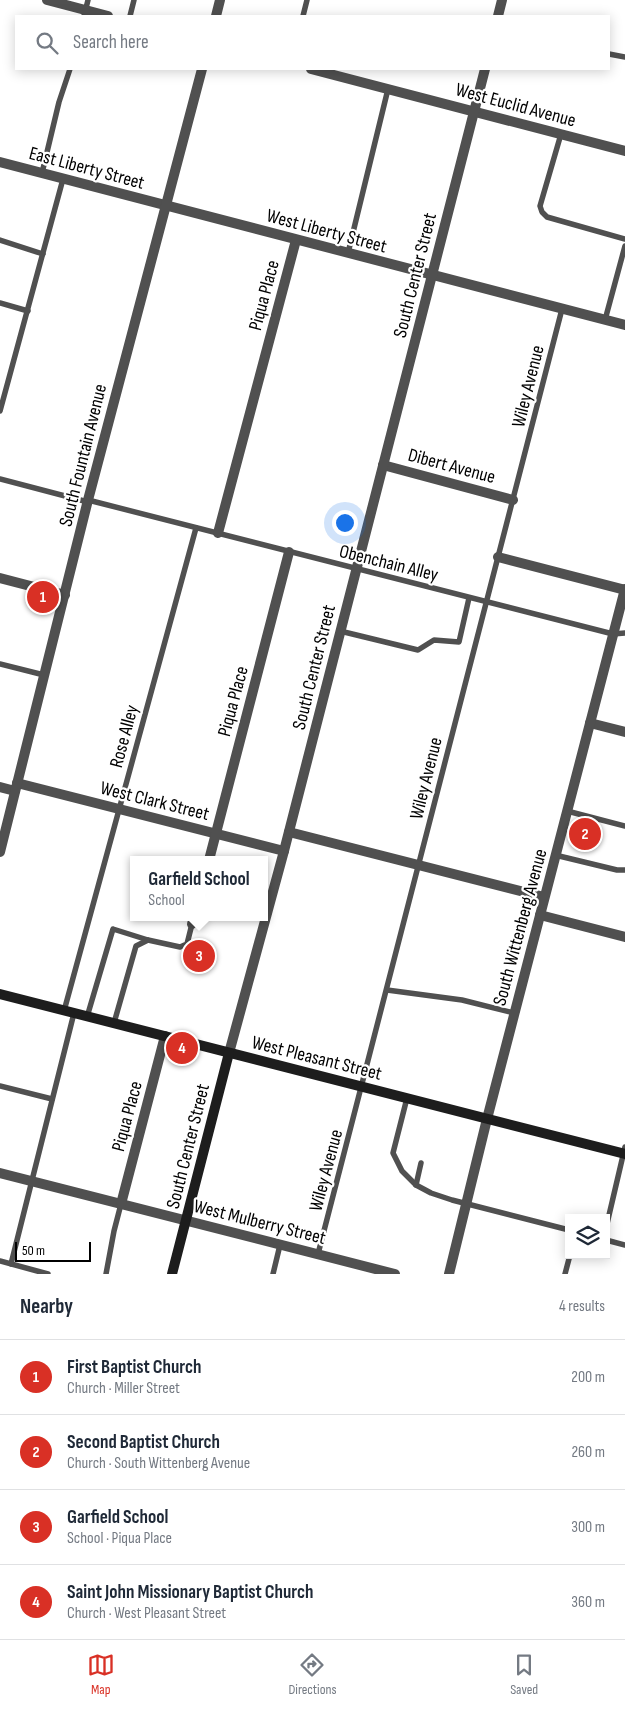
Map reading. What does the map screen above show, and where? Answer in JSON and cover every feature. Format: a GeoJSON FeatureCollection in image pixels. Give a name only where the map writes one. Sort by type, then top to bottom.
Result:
{"type":"FeatureCollection","features":[{"type":"Feature","properties":{"kind":"street"},"geometry":{"type":"LineString","coordinates":[[47,0],[105,15]]}},
{"type":"Feature","properties":{"kind":"street"},"geometry":{"type":"LineString","coordinates":[[216,15],[220,0]]}},
{"type":"Feature","properties":{"kind":"street"},"geometry":{"type":"LineString","coordinates":[[498,15],[502,0]]}},
{"type":"Feature","properties":{"kind":"street","name":"South Fountain Avenue"},"geometry":{"type":"LineString","coordinates":[[0,852],[88,501],[202,70]]}},
{"type":"Feature","properties":{"kind":"street","name":"West Euclid Avenue"},"geometry":{"type":"LineString","coordinates":[[315,70],[625,151]]}},
{"type":"Feature","properties":{"kind":"street","name":"South Center Street"},"geometry":{"type":"LineString","coordinates":[[268,910],[485,70]]}},
{"type":"Feature","properties":{"kind":"street","name":"East Liberty Street"},"geometry":{"type":"LineString","coordinates":[[0,162],[165,206]]}},
{"type":"Feature","properties":{"kind":"street","name":"West Liberty Street"},"geometry":{"type":"LineString","coordinates":[[165,206],[625,325]]}},
{"type":"Feature","properties":{"kind":"street","name":"Piqua Place"},"geometry":{"type":"LineString","coordinates":[[218,534],[296,240]]}},
{"type":"Feature","properties":{"kind":"street","name":"Dibert Avenue"},"geometry":{"type":"LineString","coordinates":[[383,465],[513,500]]}},
{"type":"Feature","properties":{"kind":"street","name":"Piqua Place"},"geometry":{"type":"LineString","coordinates":[[210,856],[289,552]]}},
{"type":"Feature","properties":{"kind":"street"},"geometry":{"type":"LineString","coordinates":[[498,557],[625,589]]}},
{"type":"Feature","properties":{"kind":"street"},"geometry":{"type":"LineString","coordinates":[[0,578],[65,595]]}},
{"type":"Feature","properties":{"kind":"street","name":"South Wittenberg Avenue"},"geometry":{"type":"LineString","coordinates":[[449,1274],[514,1013],[625,589]]}},
{"type":"Feature","properties":{"kind":"street"},"geometry":{"type":"LineString","coordinates":[[590,723],[625,732]]}},
{"type":"Feature","properties":{"kind":"street","name":"West Clark Street"},"geometry":{"type":"LineString","coordinates":[[0,787],[16,787],[118,809],[284,851]]}},
{"type":"Feature","properties":{"kind":"street"},"geometry":{"type":"LineString","coordinates":[[289,832],[544,897]]}},
{"type":"Feature","properties":{"kind":"street"},"geometry":{"type":"LineString","coordinates":[[540,915],[625,937]]}},
{"type":"Feature","properties":{"kind":"street","name":"South Center Street"},"geometry":{"type":"LineString","coordinates":[[172,1274],[265,921]]}},
{"type":"Feature","properties":{"kind":"street","name":"West Pleasant Street"},"geometry":{"type":"LineString","coordinates":[[0,994],[487,1119],[624,1152]]}},
{"type":"Feature","properties":{"kind":"street","name":"Piqua Place"},"geometry":{"type":"LineString","coordinates":[[121,1204],[165,1036]]}},
{"type":"Feature","properties":{"kind":"street","name":"West Mulberry Street"},"geometry":{"type":"LineString","coordinates":[[0,1173],[395,1274]]}},
{"type":"Feature","properties":{"kind":"lane"},"geometry":{"type":"LineString","coordinates":[[130,15],[134,0]]}},
{"type":"Feature","properties":{"kind":"lane"},"geometry":{"type":"LineString","coordinates":[[303,15],[307,0]]}},
{"type":"Feature","properties":{"kind":"lane"},"geometry":{"type":"LineString","coordinates":[[610,54],[625,57]]}},
{"type":"Feature","properties":{"kind":"lane"},"geometry":{"type":"LineString","coordinates":[[42,174],[59,102],[70,70]]}},
{"type":"Feature","properties":{"kind":"lane"},"geometry":{"type":"LineString","coordinates":[[348,253],[388,89]]}},
{"type":"Feature","properties":{"kind":"lane"},"geometry":{"type":"LineString","coordinates":[[561,134],[540,206],[542,212],[548,217],[625,239]]}},
{"type":"Feature","properties":{"kind":"lane"},"geometry":{"type":"LineString","coordinates":[[0,411],[63,179]]}},
{"type":"Feature","properties":{"kind":"lane"},"geometry":{"type":"LineString","coordinates":[[0,240],[43,254]]}},
{"type":"Feature","properties":{"kind":"lane"},"geometry":{"type":"LineString","coordinates":[[605,320],[625,246]]}},
{"type":"Feature","properties":{"kind":"lane"},"geometry":{"type":"LineString","coordinates":[[0,303],[28,311]]}},
{"type":"Feature","properties":{"kind":"lane","name":"Wiley Avenue"},"geometry":{"type":"LineString","coordinates":[[318,1254],[562,308]]}},
{"type":"Feature","properties":{"kind":"lane","name":"Obenchain Alley"},"geometry":{"type":"LineString","coordinates":[[0,478],[613,634],[625,633]]}},
{"type":"Feature","properties":{"kind":"lane","name":"Rose Alley"},"geometry":{"type":"LineString","coordinates":[[11,1264],[52,1100],[69,1012],[118,809],[196,528]]}},
{"type":"Feature","properties":{"kind":"lane"},"geometry":{"type":"LineString","coordinates":[[340,631],[418,650],[434,640],[459,642],[469,598]]}},
{"type":"Feature","properties":{"kind":"lane"},"geometry":{"type":"LineString","coordinates":[[0,664],[44,675]]}},
{"type":"Feature","properties":{"kind":"lane"},"geometry":{"type":"LineString","coordinates":[[567,811],[625,826]]}},
{"type":"Feature","properties":{"kind":"lane"},"geometry":{"type":"LineString","coordinates":[[555,856],[617,870],[625,870]]}},
{"type":"Feature","properties":{"kind":"lane"},"geometry":{"type":"LineString","coordinates":[[87,1016],[113,929],[148,940],[180,947],[187,944],[193,921]]}},
{"type":"Feature","properties":{"kind":"lane"},"geometry":{"type":"LineString","coordinates":[[114,1024],[136,946],[148,940]]}},
{"type":"Feature","properties":{"kind":"lane"},"geometry":{"type":"LineString","coordinates":[[387,990],[462,1000],[514,1013]]}},
{"type":"Feature","properties":{"kind":"lane"},"geometry":{"type":"LineString","coordinates":[[0,1086],[52,1100]]}},
{"type":"Feature","properties":{"kind":"lane"},"geometry":{"type":"LineString","coordinates":[[407,1098],[393,1153],[402,1171],[416,1185],[431,1193],[565,1229]]}},
{"type":"Feature","properties":{"kind":"lane"},"geometry":{"type":"LineString","coordinates":[[609,1214],[624,1152]]}},
{"type":"Feature","properties":{"kind":"lane"},"geometry":{"type":"LineString","coordinates":[[416,1185],[422,1163]]}},
{"type":"Feature","properties":{"kind":"lane"},"geometry":{"type":"LineString","coordinates":[[106,1274],[121,1204]]}},
{"type":"Feature","properties":{"kind":"lane"},"geometry":{"type":"LineString","coordinates":[[610,1241],[625,1244]]}},
{"type":"Feature","properties":{"kind":"lane"},"geometry":{"type":"LineString","coordinates":[[273,1274],[280,1245]]}},
{"type":"Feature","properties":{"kind":"lane"},"geometry":{"type":"LineString","coordinates":[[565,1274],[569,1259]]}},
{"type":"Feature","properties":{"kind":"lane"},"geometry":{"type":"LineString","coordinates":[[0,1261],[48,1274]]}},
{"type":"Feature","properties":{"kind":"place","name":"First Baptist Church"},"geometry":{"type":"Point","coordinates":[43,597]}},
{"type":"Feature","properties":{"kind":"place","name":"Second Baptist Church"},"geometry":{"type":"Point","coordinates":[585,834]}},
{"type":"Feature","properties":{"kind":"place","name":"Garfield School"},"geometry":{"type":"Point","coordinates":[199,956]}},
{"type":"Feature","properties":{"kind":"place","name":"Saint John Missionary Baptist Church"},"geometry":{"type":"Point","coordinates":[182,1048]}}]}
